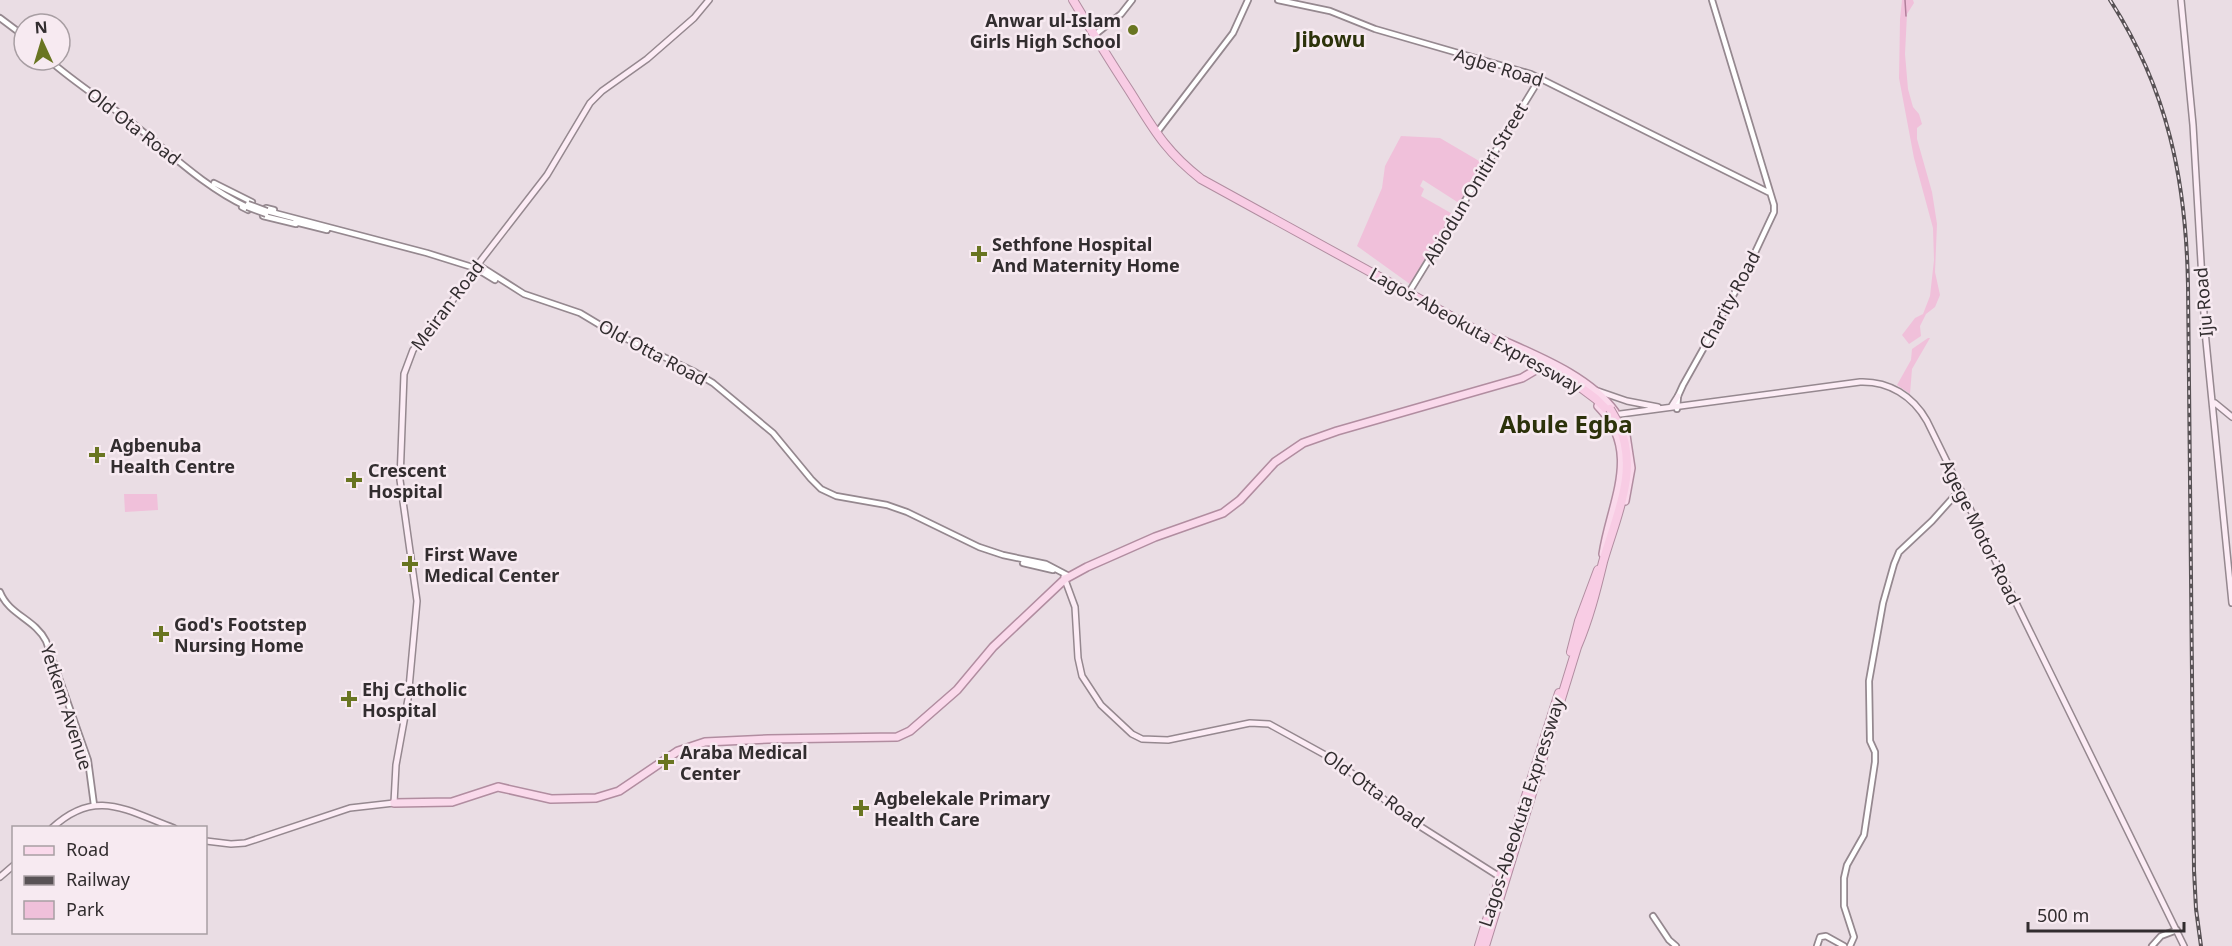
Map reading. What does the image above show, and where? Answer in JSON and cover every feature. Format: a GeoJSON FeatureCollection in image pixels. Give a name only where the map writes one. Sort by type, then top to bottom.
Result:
{"type":"FeatureCollection","features":[{"type":"Feature","properties":{"kind":"highway","name":"Lagos-Abeokuta Expressway"},"geometry":{"type":"LineString","coordinates":[[1075,0],[1158,131],[1177,154],[1204,176],[1411,289],[1580,387],[1596,399],[1613,417],[1623,445],[1625,476],[1590,614],[1577,647],[1485,946]]}},
{"type":"Feature","properties":{"kind":"highway","name":"Lagos-Abeokuta Expressway"},"geometry":{"type":"LineString","coordinates":[[1075,0],[1152,129],[1190,170],[1202,179],[1504,343]]}},
{"type":"Feature","properties":{"kind":"highway","name":"Lagos-Abeokuta Expressway"},"geometry":{"type":"LineString","coordinates":[[1479,946],[1578,625],[1602,562]]}},
{"type":"Feature","properties":{"kind":"main road","name":"Meiran Road"},"geometry":{"type":"LineString","coordinates":[[395,802],[417,601],[400,485],[405,369],[413,350],[552,168],[590,103],[607,87],[647,59],[703,10],[710,0]]}},
{"type":"Feature","properties":{"kind":"main road","name":"Iju Road"},"geometry":{"type":"LineString","coordinates":[[2182,0],[2195,131],[2205,304],[2232,603]]}},
{"type":"Feature","properties":{"kind":"main road","name":"Iju Road"},"geometry":{"type":"LineString","coordinates":[[2205,304],[2232,581]]}},
{"type":"Feature","properties":{"kind":"main road"},"geometry":{"type":"LineString","coordinates":[[1504,343],[1538,367],[1586,395],[1613,417],[1865,382],[1892,390]]}},
{"type":"Feature","properties":{"kind":"main road"},"geometry":{"type":"LineString","coordinates":[[1504,343],[1534,355],[1595,390],[1627,401],[1662,408]]}},
{"type":"Feature","properties":{"kind":"main road"},"geometry":{"type":"LineString","coordinates":[[208,840],[237,844],[348,805],[449,800],[497,786],[550,797],[597,796],[614,791],[662,757],[700,741],[732,738],[897,735],[910,729],[959,686],[983,657],[1066,577],[1155,537],[1212,518],[1230,508],[1282,457],[1312,440],[1522,378],[1538,367]]}},
{"type":"Feature","properties":{"kind":"main road"},"geometry":{"type":"LineString","coordinates":[[1595,390],[1613,417]]}},
{"type":"Feature","properties":{"kind":"main road","name":"Agege Motor Road"},"geometry":{"type":"LineString","coordinates":[[1892,390],[1908,401],[1921,416],[2183,946]]}},
{"type":"Feature","properties":{"kind":"main road","name":"Agege Motor Road"},"geometry":{"type":"LineString","coordinates":[[1892,390],[1911,400],[1924,416],[2098,776]]}},
{"type":"Feature","properties":{"kind":"main road"},"geometry":{"type":"LineString","coordinates":[[1679,397],[1679,407]]}},
{"type":"Feature","properties":{"kind":"main road"},"geometry":{"type":"LineString","coordinates":[[1671,407],[1679,397]]}},
{"type":"Feature","properties":{"kind":"main road"},"geometry":{"type":"LineString","coordinates":[[2215,406],[2232,418]]}},
{"type":"Feature","properties":{"kind":"main road"},"geometry":{"type":"LineString","coordinates":[[1633,414],[1679,407]]}},
{"type":"Feature","properties":{"kind":"main road","name":"Old Otta Road"},"geometry":{"type":"LineString","coordinates":[[1066,577],[1075,607],[1078,658],[1082,675],[1101,705],[1132,734],[1146,740],[1168,740],[1218,728],[1256,722],[1266,723],[1343,765],[1385,802],[1467,858],[1501,876]]}},
{"type":"Feature","properties":{"kind":"main road","name":"Old Otta Road"},"geometry":{"type":"LineString","coordinates":[[1066,577],[1078,608],[1081,662],[1084,673],[1100,700],[1133,732],[1148,738],[1171,738],[1251,720],[1269,722],[1344,762],[1408,816],[1501,876]]}},
{"type":"Feature","properties":{"kind":"main road"},"geometry":{"type":"LineString","coordinates":[[56,826],[68,814],[94,805],[105,804],[125,808],[169,826]]}},
{"type":"Feature","properties":{"kind":"main road"},"geometry":{"type":"LineString","coordinates":[[57,826],[74,814],[99,807],[124,811],[163,826]]}},
{"type":"Feature","properties":{"kind":"main road"},"geometry":{"type":"LineString","coordinates":[[0,875],[12,865]]}},
{"type":"Feature","properties":{"kind":"street"},"geometry":{"type":"LineString","coordinates":[[1097,33],[1121,14],[1132,0]]}},
{"type":"Feature","properties":{"kind":"street"},"geometry":{"type":"LineString","coordinates":[[1158,131],[1233,33],[1248,0]]}},
{"type":"Feature","properties":{"kind":"street","name":"Agbe Road"},"geometry":{"type":"LineString","coordinates":[[1278,0],[1330,11],[1333,14],[1437,48],[1507,66],[1540,78],[1772,194]]}},
{"type":"Feature","properties":{"kind":"street","name":"Charity Road"},"geometry":{"type":"LineString","coordinates":[[1679,397],[1746,277],[1776,213],[1712,0]]}},
{"type":"Feature","properties":{"kind":"street"},"geometry":{"type":"LineString","coordinates":[[0,19],[12,28]]}},
{"type":"Feature","properties":{"kind":"street","name":"Old Ota Road"},"geometry":{"type":"LineString","coordinates":[[65,72],[212,184]]}},
{"type":"Feature","properties":{"kind":"street","name":"Abiodun Onitiri Street"},"geometry":{"type":"LineString","coordinates":[[1411,289],[1540,78]]}},
{"type":"Feature","properties":{"kind":"street"},"geometry":{"type":"LineString","coordinates":[[212,184],[252,202],[249,209],[247,211],[214,189],[212,184]]}},
{"type":"Feature","properties":{"kind":"street"},"geometry":{"type":"LineString","coordinates":[[212,184],[248,206],[313,225]]}},
{"type":"Feature","properties":{"kind":"street"},"geometry":{"type":"LineString","coordinates":[[267,208],[313,225],[263,215],[267,208]]}},
{"type":"Feature","properties":{"kind":"street","name":"Old Otta Road"},"geometry":{"type":"LineString","coordinates":[[313,225],[476,268],[523,297],[580,316],[711,385],[772,435],[815,488],[830,496],[892,509],[981,551],[1051,566],[1066,577]]}},
{"type":"Feature","properties":{"kind":"street"},"geometry":{"type":"LineString","coordinates":[[1850,946],[1854,937],[1844,906],[1844,878],[1847,865],[1864,835],[1875,762],[1875,752],[1870,741],[1868,692],[1883,603],[1899,552],[1958,492]]}},
{"type":"Feature","properties":{"kind":"street","name":"Yetkem Avenue"},"geometry":{"type":"LineString","coordinates":[[0,592],[8,606],[35,626],[46,641],[88,760],[94,805]]}},
{"type":"Feature","properties":{"kind":"street"},"geometry":{"type":"LineString","coordinates":[[1653,916],[1669,940],[1676,946]]}},
{"type":"Feature","properties":{"kind":"street"},"geometry":{"type":"LineString","coordinates":[[2152,946],[2161,936],[2175,931]]}},
{"type":"Feature","properties":{"kind":"street"},"geometry":{"type":"LineString","coordinates":[[1817,946],[1820,937],[1829,938],[1844,946]]}},
{"type":"Feature","properties":{"kind":"green space"},"geometry":{"type":"Polygon","coordinates":[[[1902,0],[1913,0],[1914,3],[1907,14],[1905,54],[1908,89],[1913,107],[1919,114],[1922,124],[1917,128],[1917,139],[1932,192],[1937,224],[1935,272],[1940,295],[1935,307],[1926,314],[1920,326],[1921,336],[1909,344],[1902,335],[1915,318],[1923,314],[1930,296],[1934,260],[1933,228],[1914,158],[1899,78],[1902,0]]]}},
{"type":"Feature","properties":{"kind":"green space"},"geometry":{"type":"Polygon","coordinates":[[[1401,136],[1440,138],[1486,165],[1462,205],[1423,180],[1420,186],[1424,189],[1421,196],[1456,216],[1414,287],[1357,246],[1382,188],[1385,166],[1401,136]]]}},
{"type":"Feature","properties":{"kind":"green space"},"geometry":{"type":"Polygon","coordinates":[[[1930,338],[1912,369],[1910,394],[1897,385],[1911,360],[1912,349],[1930,338]]]}},
{"type":"Feature","properties":{"kind":"green space"},"geometry":{"type":"Polygon","coordinates":[[[124,494],[157,494],[158,510],[125,512],[124,494]]]}},
{"type":"Feature","properties":{"kind":"waterway"},"geometry":{"type":"LineString","coordinates":[[1905,0],[1906,16]]}},
{"type":"Feature","properties":{"kind":"railway"},"geometry":{"type":"LineString","coordinates":[[2110,0],[2130,34],[2160,102],[2178,172],[2183,209],[2188,285],[2194,870],[2201,946]]}},
{"type":"Feature","properties":{"kind":"place","name":"Anwar ul-Islam Girls High School"},"geometry":{"type":"Point","coordinates":[1133,30]}},
{"type":"Feature","properties":{"kind":"place","name":"Sethfone Hospital And Maternity Home"},"geometry":{"type":"Point","coordinates":[979,254]}},
{"type":"Feature","properties":{"kind":"place","name":"Agbenuba Health Centre"},"geometry":{"type":"Point","coordinates":[97,455]}},
{"type":"Feature","properties":{"kind":"place","name":"Crescent Hospital"},"geometry":{"type":"Point","coordinates":[354,480]}},
{"type":"Feature","properties":{"kind":"place","name":"First Wave Medical Center"},"geometry":{"type":"Point","coordinates":[410,564]}},
{"type":"Feature","properties":{"kind":"place","name":"God's Footstep Nursing Home"},"geometry":{"type":"Point","coordinates":[161,634]}},
{"type":"Feature","properties":{"kind":"place","name":"Ehj Catholic Hospital"},"geometry":{"type":"Point","coordinates":[349,699]}},
{"type":"Feature","properties":{"kind":"place","name":"Araba Medical Center"},"geometry":{"type":"Point","coordinates":[666,762]}},
{"type":"Feature","properties":{"kind":"place","name":"Agbelekale Primary Health Care"},"geometry":{"type":"Point","coordinates":[861,808]}},
{"type":"Feature","properties":{"kind":"district","name":"Jibowu"},"geometry":{"type":"Point","coordinates":[1330,39]}},
{"type":"Feature","properties":{"kind":"district","name":"Abule Egba"},"geometry":{"type":"Point","coordinates":[1566,423]}}]}
